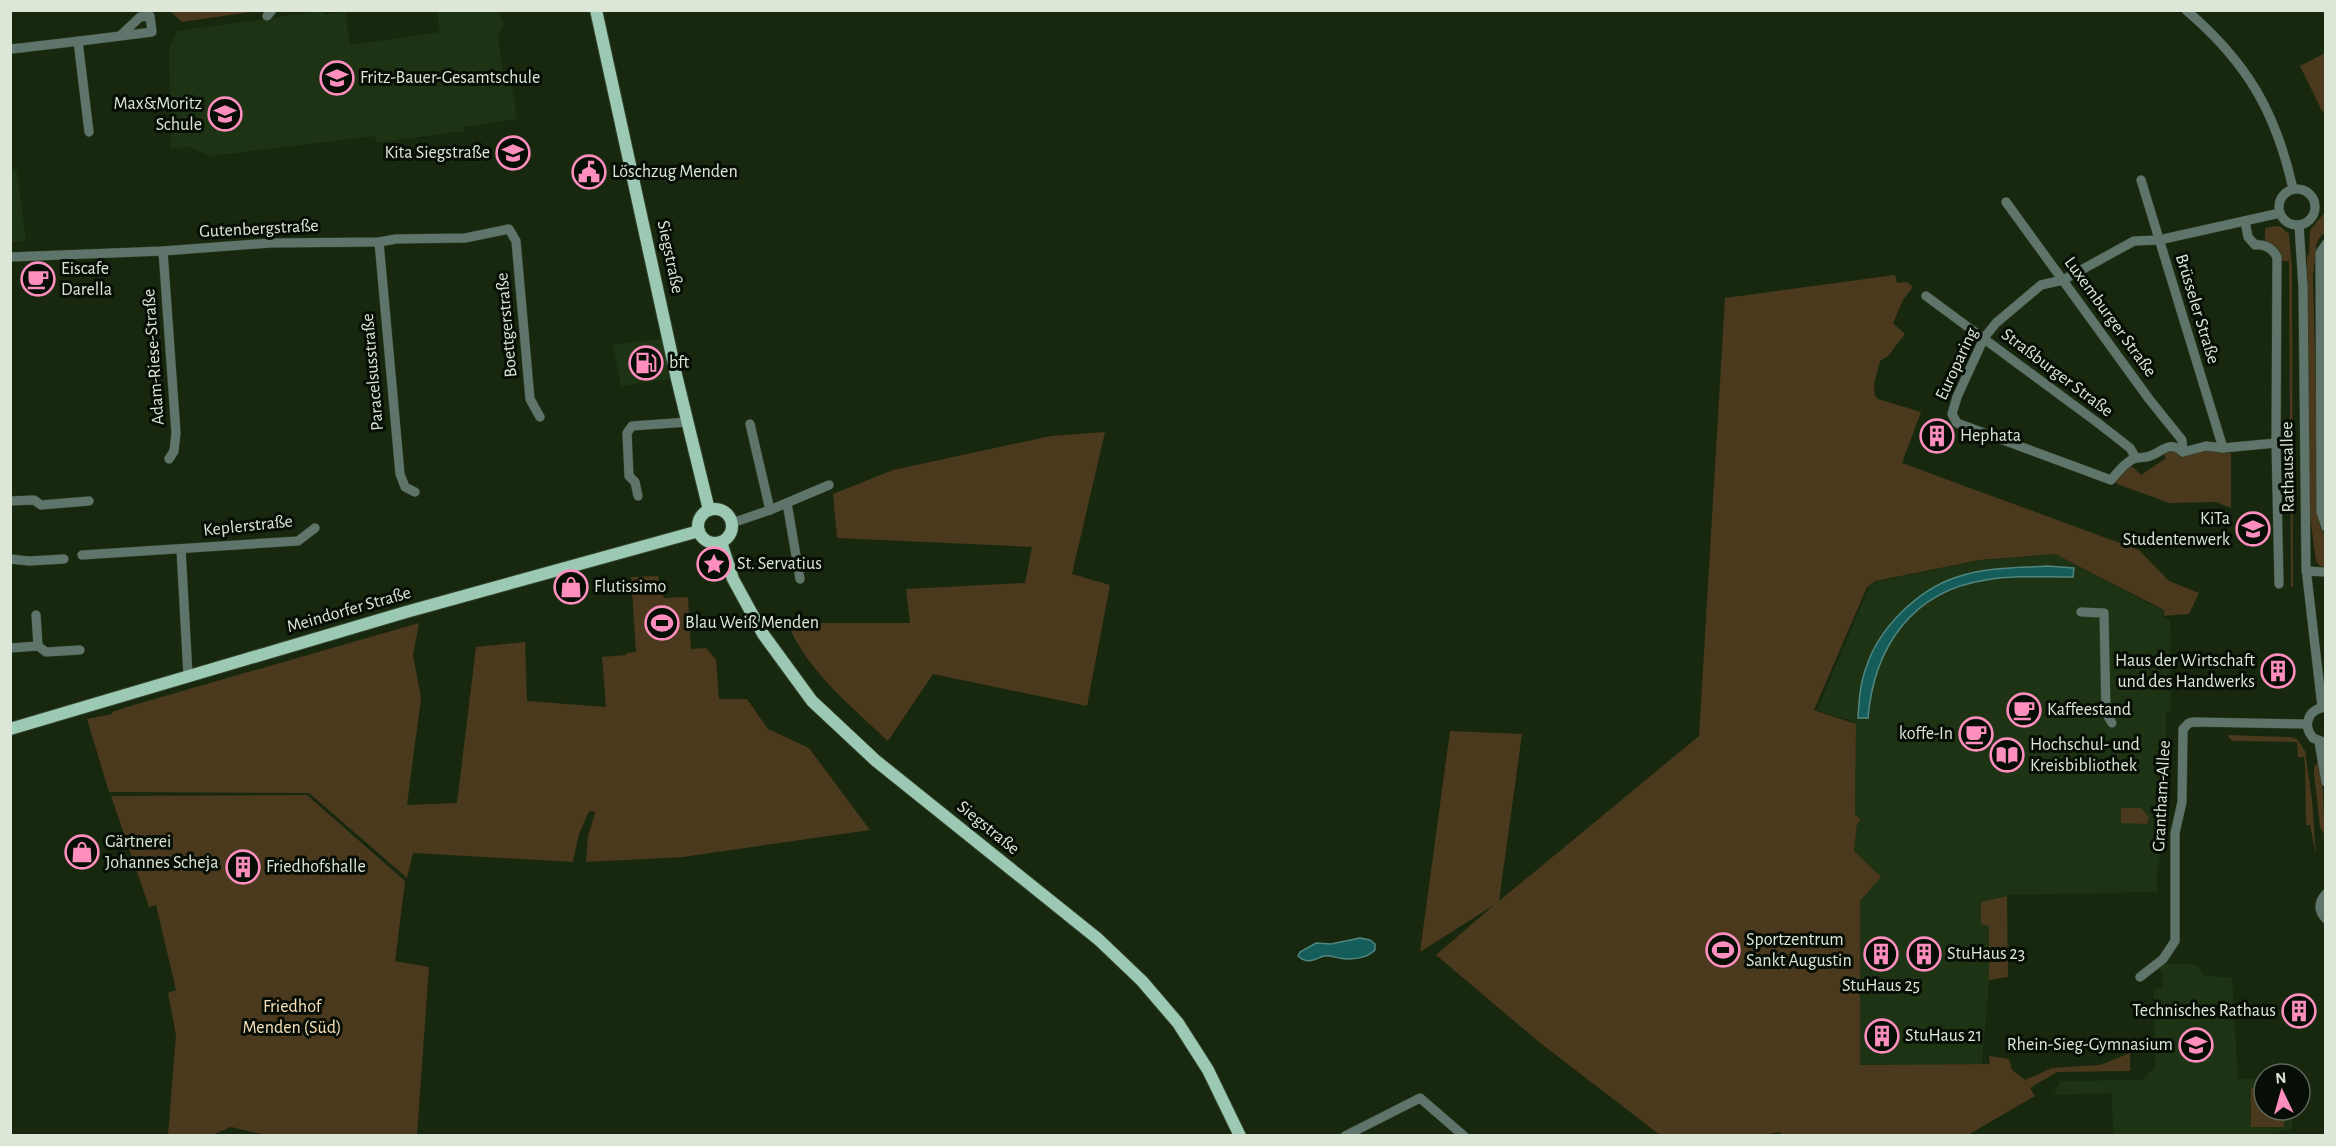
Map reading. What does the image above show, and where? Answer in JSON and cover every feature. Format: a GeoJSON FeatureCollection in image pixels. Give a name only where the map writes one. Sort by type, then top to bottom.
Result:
{"type":"FeatureCollection","features":[{"type":"Feature","properties":{"kind":"main road","name":"Siegstraße"},"geometry":{"type":"LineString","coordinates":[[596,10],[709,510]]}},
{"type":"Feature","properties":{"kind":"main road"},"geometry":{"type":"LineString","coordinates":[[709,510],[724,511],[732,523],[729,537],[721,542],[705,540],[699,531],[701,517],[709,510]]}},
{"type":"Feature","properties":{"kind":"main road","name":"Meindorfer Straße"},"geometry":{"type":"LineString","coordinates":[[10,729],[417,609],[699,531]]}},
{"type":"Feature","properties":{"kind":"main road","name":"Siegstraße"},"geometry":{"type":"LineString","coordinates":[[721,542],[734,579],[763,634],[812,701],[875,759],[1098,939],[1142,981],[1178,1023],[1208,1070],[1240,1136]]}},
{"type":"Feature","properties":{"kind":"street"},"geometry":{"type":"LineString","coordinates":[[2186,10],[2242,67],[2266,107],[2279,136],[2293,189]]}},
{"type":"Feature","properties":{"kind":"street"},"geometry":{"type":"LineString","coordinates":[[10,50],[120,36]]}},
{"type":"Feature","properties":{"kind":"street"},"geometry":{"type":"LineString","coordinates":[[78,41],[89,132]]}},
{"type":"Feature","properties":{"kind":"street","name":"Brüsseler Straße"},"geometry":{"type":"LineString","coordinates":[[2141,180],[2223,448]]}},
{"type":"Feature","properties":{"kind":"street"},"geometry":{"type":"LineString","coordinates":[[2293,189],[2307,192],[2314,201],[2312,217],[2309,221],[2299,225],[2289,224],[2280,213],[2280,201],[2287,191],[2293,189]]}},
{"type":"Feature","properties":{"kind":"street"},"geometry":{"type":"LineString","coordinates":[[2314,201],[2325,202]]}},
{"type":"Feature","properties":{"kind":"street","name":"Luxemburger Straße"},"geometry":{"type":"LineString","coordinates":[[2006,202],[2149,399],[2182,440],[2183,452]]}},
{"type":"Feature","properties":{"kind":"street","name":"Europaring"},"geometry":{"type":"LineString","coordinates":[[2276,443],[2223,448],[2206,446],[2183,452],[2177,446],[2166,447],[2147,458],[2136,458],[2127,462],[2111,480],[1957,423],[1952,414],[1953,406],[1984,338],[1996,323],[2041,285],[2063,280],[2134,242],[2159,240],[2280,213]]}},
{"type":"Feature","properties":{"kind":"street"},"geometry":{"type":"LineString","coordinates":[[2244,221],[2248,237],[2254,245],[2261,244],[2272,249],[2277,257],[2276,443],[2279,584]]}},
{"type":"Feature","properties":{"kind":"street","name":"Rathausallee"},"geometry":{"type":"LineString","coordinates":[[2299,225],[2303,287],[2306,571],[2324,707],[2311,713],[2307,724]]}},
{"type":"Feature","properties":{"kind":"street","name":"Gutenbergstraße"},"geometry":{"type":"LineString","coordinates":[[10,257],[163,251],[270,243],[465,238],[509,230]]}},
{"type":"Feature","properties":{"kind":"street","name":"Boettgerstraße"},"geometry":{"type":"LineString","coordinates":[[509,230],[516,241],[531,399],[540,417]]}},
{"type":"Feature","properties":{"kind":"street","name":"Paracelsusstraße"},"geometry":{"type":"LineString","coordinates":[[379,242],[399,474],[405,487],[415,492]]}},
{"type":"Feature","properties":{"kind":"street","name":"Rathausallee"},"geometry":{"type":"LineString","coordinates":[[2325,244],[2320,254],[2320,276],[2322,512],[2325,527]]}},
{"type":"Feature","properties":{"kind":"street","name":"Adam-Riese-Straße"},"geometry":{"type":"LineString","coordinates":[[163,251],[176,434],[174,451],[169,459]]}},
{"type":"Feature","properties":{"kind":"street","name":"Straßburger Straße"},"geometry":{"type":"LineString","coordinates":[[1926,296],[2130,448],[2136,458]]}},
{"type":"Feature","properties":{"kind":"street"},"geometry":{"type":"LineString","coordinates":[[638,496],[635,482],[629,476],[627,433],[632,426],[688,422]]}},
{"type":"Feature","properties":{"kind":"street"},"geometry":{"type":"LineString","coordinates":[[750,424],[770,510]]}},
{"type":"Feature","properties":{"kind":"street"},"geometry":{"type":"LineString","coordinates":[[732,523],[830,485]]}},
{"type":"Feature","properties":{"kind":"street"},"geometry":{"type":"LineString","coordinates":[[10,501],[34,500],[41,505],[89,501]]}},
{"type":"Feature","properties":{"kind":"street"},"geometry":{"type":"LineString","coordinates":[[787,503],[800,579]]}},
{"type":"Feature","properties":{"kind":"street","name":"Keplerstraße"},"geometry":{"type":"LineString","coordinates":[[82,555],[298,541],[315,528]]}},
{"type":"Feature","properties":{"kind":"street","name":"Keplerstraße"},"geometry":{"type":"LineString","coordinates":[[181,549],[188,675]]}},
{"type":"Feature","properties":{"kind":"street"},"geometry":{"type":"LineString","coordinates":[[10,559],[29,561],[64,559]]}},
{"type":"Feature","properties":{"kind":"street"},"geometry":{"type":"LineString","coordinates":[[2306,571],[2325,572]]}},
{"type":"Feature","properties":{"kind":"street"},"geometry":{"type":"LineString","coordinates":[[2081,612],[2104,613],[2106,713],[2112,723]]}},
{"type":"Feature","properties":{"kind":"street"},"geometry":{"type":"LineString","coordinates":[[36,615],[38,646]]}},
{"type":"Feature","properties":{"kind":"street"},"geometry":{"type":"LineString","coordinates":[[10,648],[38,646],[46,652],[80,650]]}},
{"type":"Feature","properties":{"kind":"street","name":"Grantham-Allee"},"geometry":{"type":"LineString","coordinates":[[2140,977],[2163,959],[2175,941],[2175,832],[2182,802],[2182,738],[2186,725],[2194,722],[2307,724]]}},
{"type":"Feature","properties":{"kind":"street"},"geometry":{"type":"LineString","coordinates":[[2307,724],[2310,736],[2322,742],[2325,782]]}},
{"type":"Feature","properties":{"kind":"street"},"geometry":{"type":"LineString","coordinates":[[2325,894],[2320,908],[2325,919]]}},
{"type":"Feature","properties":{"kind":"street"},"geometry":{"type":"LineString","coordinates":[[1345,1136],[1420,1098],[1464,1136]]}},
{"type":"Feature","properties":{"kind":"shaded area"},"geometry":{"type":"Polygon","coordinates":[[[323,11],[324,15],[345,12],[350,45],[440,32],[437,11],[499,11],[505,23],[498,34],[504,84],[512,87],[517,119],[464,127],[464,131],[376,143],[375,136],[212,156],[189,147],[171,148],[169,49],[177,31],[323,11]]]}},
{"type":"Feature","properties":{"kind":"shaded area"},"geometry":{"type":"Polygon","coordinates":[[[17,169],[26,241],[11,242],[11,170],[17,169]]]}},
{"type":"Feature","properties":{"kind":"shaded area"},"geometry":{"type":"Polygon","coordinates":[[[663,338],[670,379],[621,386],[613,345],[663,338]]]}},
{"type":"Feature","properties":{"kind":"shaded area"},"geometry":{"type":"Polygon","coordinates":[[[2055,554],[2163,611],[2163,618],[2170,620],[2171,711],[2166,712],[2166,804],[2159,817],[2160,857],[2157,892],[2009,895],[1981,902],[1989,925],[1989,980],[1982,1064],[1860,1065],[1860,901],[1854,851],[1857,824],[1861,820],[1855,814],[1856,722],[1817,710],[1869,587],[1876,582],[1977,561],[2055,554]]]}},
{"type":"Feature","properties":{"kind":"shaded area","name":"Rhein-Sieg-Gymnasium"},"geometry":{"type":"Polygon","coordinates":[[[2162,963],[2198,965],[2202,975],[2232,978],[2238,1079],[2252,1079],[2252,1122],[2292,1122],[2292,1129],[2267,1136],[2113,1135],[2112,1093],[2054,1095],[2060,1081],[2143,1080],[2155,1067],[2154,989],[2162,988],[2163,975],[2158,967],[2162,963]]]}},
{"type":"Feature","properties":{"kind":"green space"},"geometry":{"type":"Polygon","coordinates":[[[170,11],[257,11],[182,22],[170,11]]]}},
{"type":"Feature","properties":{"kind":"green space"},"geometry":{"type":"Polygon","coordinates":[[[2325,53],[2325,111],[2322,111],[2300,66],[2325,53]]]}},
{"type":"Feature","properties":{"kind":"green space"},"geometry":{"type":"Polygon","coordinates":[[[2325,212],[2325,233],[2319,238],[2316,246],[2313,278],[2319,510],[2325,536],[2325,567],[2320,566],[2316,561],[2310,516],[2307,256],[2310,230],[2325,212]]]}},
{"type":"Feature","properties":{"kind":"green space"},"geometry":{"type":"Polygon","coordinates":[[[2281,227],[2289,234],[2292,269],[2293,587],[2291,587],[2289,261],[2281,261],[2278,249],[2265,241],[2265,228],[2281,227]]]}},
{"type":"Feature","properties":{"kind":"green space"},"geometry":{"type":"Polygon","coordinates":[[[1895,275],[1897,283],[1907,282],[1913,287],[1903,300],[1893,323],[1905,334],[1888,356],[1880,361],[1874,384],[1875,396],[1878,399],[1921,412],[1902,463],[2139,550],[2169,581],[2199,593],[2189,614],[2164,616],[2164,610],[2055,554],[1980,560],[1876,581],[1867,587],[1814,710],[1856,724],[1855,814],[1861,820],[1857,824],[1854,851],[1881,877],[1860,901],[1860,1065],[1990,1064],[1989,1056],[2009,1059],[2012,1070],[2025,1080],[2052,1068],[2100,1065],[2130,1053],[2130,1071],[2057,1072],[2030,1088],[2035,1096],[1968,1135],[1782,1136],[1780,1132],[1756,1136],[1660,1135],[1539,1042],[1436,955],[1494,905],[1420,952],[1450,731],[1522,734],[1499,901],[1699,736],[1725,298],[1895,275]]]}},
{"type":"Feature","properties":{"kind":"green space"},"geometry":{"type":"Polygon","coordinates":[[[1105,432],[1072,574],[1110,585],[1087,706],[933,674],[888,741],[821,675],[809,661],[790,629],[813,623],[910,623],[906,589],[1025,583],[1032,547],[837,538],[833,494],[893,470],[1051,436],[1105,432]]]}},
{"type":"Feature","properties":{"kind":"green space"},"geometry":{"type":"Polygon","coordinates":[[[2169,450],[2187,455],[2210,450],[2231,453],[2231,508],[2216,502],[2169,503],[2117,484],[2115,481],[2126,468],[2133,467],[2141,475],[2166,458],[2162,452],[2169,450]]]}},
{"type":"Feature","properties":{"kind":"green space"},"geometry":{"type":"Polygon","coordinates":[[[658,576],[664,598],[688,597],[691,649],[706,648],[716,659],[719,699],[747,699],[768,729],[809,748],[870,830],[683,857],[586,862],[588,837],[595,812],[589,811],[579,834],[573,862],[413,853],[407,878],[309,793],[109,792],[87,719],[112,714],[112,712],[137,704],[419,623],[413,655],[421,698],[407,805],[457,803],[476,647],[525,642],[527,701],[606,707],[602,657],[636,652],[631,577],[658,576]]]}},
{"type":"Feature","properties":{"kind":"green space"},"geometry":{"type":"Polygon","coordinates":[[[2227,735],[2297,739],[2305,751],[2312,800],[2316,855],[2310,825],[2306,825],[2305,765],[2304,757],[2298,757],[2297,742],[2232,741],[2227,735]]]}},
{"type":"Feature","properties":{"kind":"green space"},"geometry":{"type":"Polygon","coordinates":[[[2318,761],[2322,777],[2325,836],[2320,827],[2314,774],[2318,761]]]}},
{"type":"Feature","properties":{"kind":"green space","name":"Friedhof Menden (Süd)"},"geometry":{"type":"Polygon","coordinates":[[[307,795],[405,881],[395,961],[429,967],[417,1135],[270,1136],[231,1127],[212,1135],[168,1135],[176,1035],[168,993],[176,990],[156,905],[149,907],[111,796],[307,795]]]}},
{"type":"Feature","properties":{"kind":"green space"},"geometry":{"type":"Polygon","coordinates":[[[2121,808],[2141,808],[2149,818],[2147,824],[2121,823],[2121,808]]]}},
{"type":"Feature","properties":{"kind":"green space"},"geometry":{"type":"Polygon","coordinates":[[[2007,896],[2008,977],[1989,980],[1989,926],[1981,924],[1981,902],[2007,896]]]}},
{"type":"Feature","properties":{"kind":"green space"},"geometry":{"type":"Polygon","coordinates":[[[2252,1088],[2252,1122],[2284,1122],[2284,1127],[2251,1127],[2252,1088]]]}},
{"type":"Feature","properties":{"kind":"water"},"geometry":{"type":"Polygon","coordinates":[[[2047,566],[2074,568],[2073,577],[2018,577],[1986,580],[1960,586],[1937,596],[1918,610],[1902,626],[1888,646],[1872,692],[1868,718],[1858,718],[1862,680],[1872,653],[1890,625],[1914,601],[1942,583],[1979,571],[2047,566]]]}},
{"type":"Feature","properties":{"kind":"water"},"geometry":{"type":"Polygon","coordinates":[[[1360,938],[1370,940],[1375,944],[1375,950],[1363,957],[1353,959],[1326,956],[1308,961],[1298,956],[1300,952],[1316,943],[1331,944],[1360,938]]]}},
{"type":"Feature","properties":{"kind":"place","name":"Fritz-Bauer-Gesamtschule"},"geometry":{"type":"Point","coordinates":[337,78]}},
{"type":"Feature","properties":{"kind":"place","name":"Max&Moritz Schule"},"geometry":{"type":"Point","coordinates":[225,114]}},
{"type":"Feature","properties":{"kind":"place","name":"Kita Siegstraße"},"geometry":{"type":"Point","coordinates":[513,153]}},
{"type":"Feature","properties":{"kind":"place","name":"Löschzug Menden"},"geometry":{"type":"Point","coordinates":[589,172]}},
{"type":"Feature","properties":{"kind":"place","name":"Eiscafe Darella"},"geometry":{"type":"Point","coordinates":[38,279]}},
{"type":"Feature","properties":{"kind":"place","name":"bft"},"geometry":{"type":"Point","coordinates":[646,363]}},
{"type":"Feature","properties":{"kind":"place","name":"Hephata"},"geometry":{"type":"Point","coordinates":[1937,436]}},
{"type":"Feature","properties":{"kind":"place","name":"KiTa Studentenwerk"},"geometry":{"type":"Point","coordinates":[2253,529]}},
{"type":"Feature","properties":{"kind":"place","name":"St. Servatius"},"geometry":{"type":"Point","coordinates":[714,564]}},
{"type":"Feature","properties":{"kind":"place","name":"Flutissimo"},"geometry":{"type":"Point","coordinates":[571,587]}},
{"type":"Feature","properties":{"kind":"place","name":"Blau Weiß Menden"},"geometry":{"type":"Point","coordinates":[662,623]}},
{"type":"Feature","properties":{"kind":"place","name":"Haus der Wirtschaft und des Handwerks"},"geometry":{"type":"Point","coordinates":[2278,671]}},
{"type":"Feature","properties":{"kind":"place","name":"Kaffeestand"},"geometry":{"type":"Point","coordinates":[2024,710]}},
{"type":"Feature","properties":{"kind":"place","name":"koffe-In"},"geometry":{"type":"Point","coordinates":[1976,734]}},
{"type":"Feature","properties":{"kind":"place","name":"Hochschul- und Kreisbibliothek"},"geometry":{"type":"Point","coordinates":[2007,755]}},
{"type":"Feature","properties":{"kind":"place","name":"Gärtnerei Johannes Scheja"},"geometry":{"type":"Point","coordinates":[82,852]}},
{"type":"Feature","properties":{"kind":"place","name":"Friedhofshalle"},"geometry":{"type":"Point","coordinates":[243,867]}},
{"type":"Feature","properties":{"kind":"place","name":"Sportzentrum Sankt Augustin"},"geometry":{"type":"Point","coordinates":[1723,950]}},
{"type":"Feature","properties":{"kind":"place","name":"StuHaus 25"},"geometry":{"type":"Point","coordinates":[1881,954]}},
{"type":"Feature","properties":{"kind":"place","name":"StuHaus 23"},"geometry":{"type":"Point","coordinates":[1924,954]}},
{"type":"Feature","properties":{"kind":"place","name":"Technisches Rathaus"},"geometry":{"type":"Point","coordinates":[2299,1011]}},
{"type":"Feature","properties":{"kind":"place","name":"StuHaus 21"},"geometry":{"type":"Point","coordinates":[1882,1036]}},
{"type":"Feature","properties":{"kind":"place","name":"Rhein-Sieg-Gymnasium"},"geometry":{"type":"Point","coordinates":[2196,1045]}}]}
